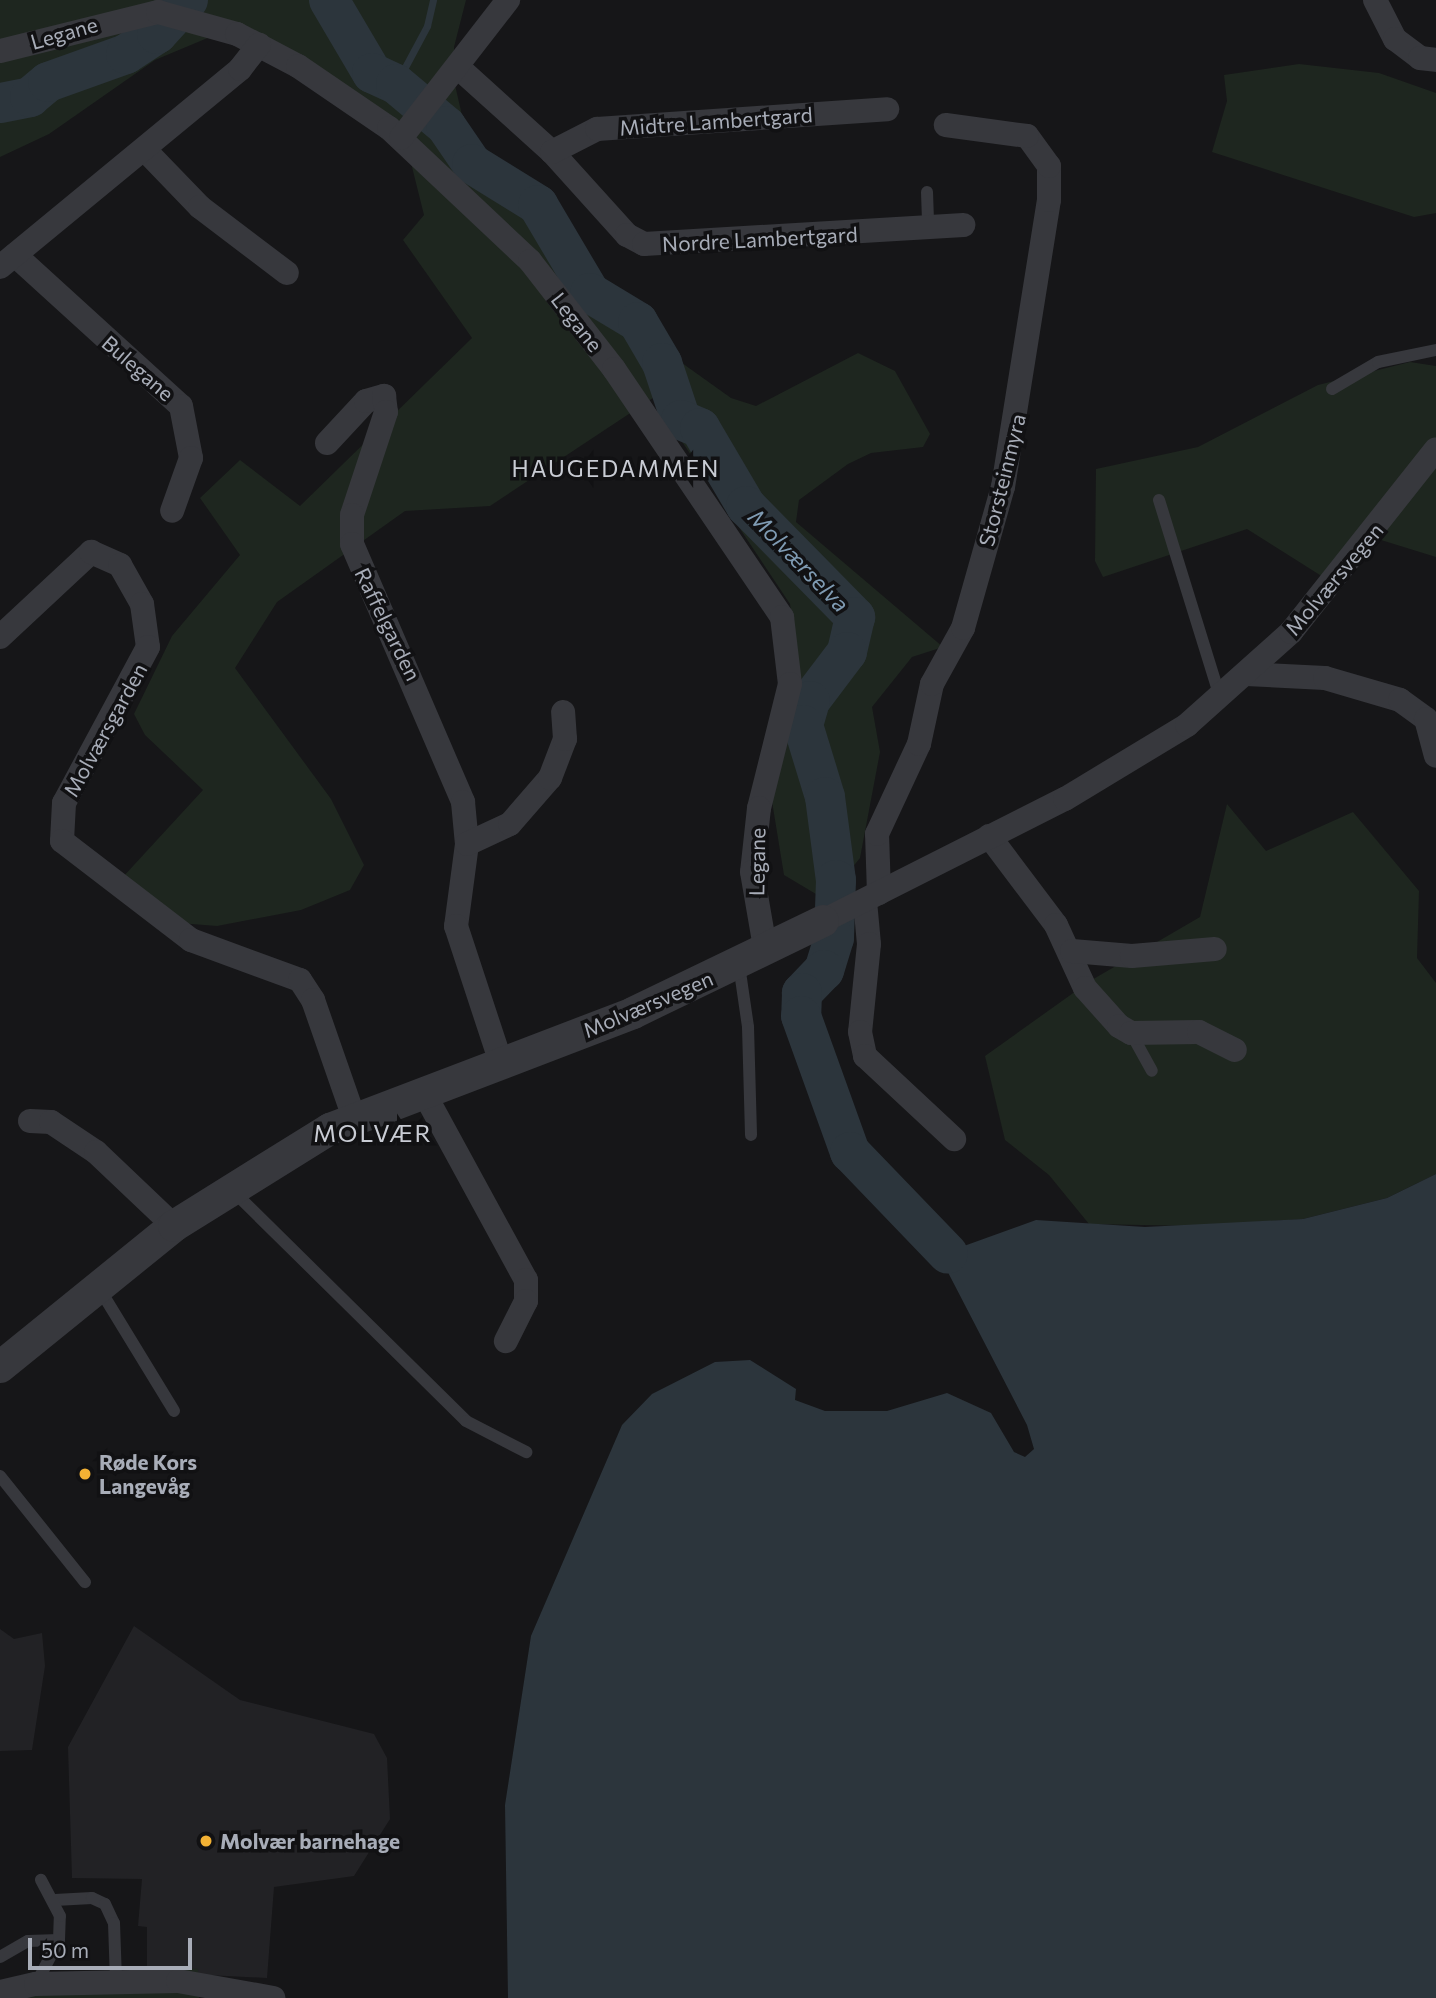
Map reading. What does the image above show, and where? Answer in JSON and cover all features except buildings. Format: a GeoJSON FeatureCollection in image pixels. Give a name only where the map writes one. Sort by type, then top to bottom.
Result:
{"type":"FeatureCollection","features":[{"type":"Feature","properties":{"kind":"street"},"geometry":{"type":"LineString","coordinates":[[401,138],[460,69],[508,0]]}},
{"type":"Feature","properties":{"kind":"street"},"geometry":{"type":"LineString","coordinates":[[1375,0],[1395,39],[1420,58],[1436,60]]}},
{"type":"Feature","properties":{"kind":"street","name":"Legane"},"geometry":{"type":"LineString","coordinates":[[0,51],[158,12],[191,17],[259,46],[350,99],[401,138],[530,261],[614,369],[782,617],[790,684],[759,808],[752,872],[765,947]]}},
{"type":"Feature","properties":{"kind":"street","name":"Bulegane"},"geometry":{"type":"LineString","coordinates":[[172,511],[191,458],[181,406],[7,261],[145,149],[259,46]]}},
{"type":"Feature","properties":{"kind":"street","name":"Nordre Lambertgard"},"geometry":{"type":"LineString","coordinates":[[460,69],[552,152],[627,235],[644,244],[963,225]]}},
{"type":"Feature","properties":{"kind":"street","name":"Midtre Lambertgard"},"geometry":{"type":"LineString","coordinates":[[552,152],[597,129],[887,109]]}},
{"type":"Feature","properties":{"kind":"street","name":"Storsteinmyra"},"geometry":{"type":"LineString","coordinates":[[854,906],[877,834],[919,744],[932,684],[963,628],[1006,476],[1049,201],[1049,166],[1027,136],[946,125]]}},
{"type":"Feature","properties":{"kind":"street"},"geometry":{"type":"LineString","coordinates":[[145,149],[200,207],[287,273]]}},
{"type":"Feature","properties":{"kind":"street","name":"Raffelgarden"},"geometry":{"type":"LineString","coordinates":[[327,443],[366,401],[384,396],[386,412],[352,515],[352,544],[445,751],[467,818],[467,844],[456,926],[501,1063]]}},
{"type":"Feature","properties":{"kind":"street","name":"Molværsvegen"},"geometry":{"type":"LineString","coordinates":[[0,1367],[174,1226],[231,1188],[355,1118],[501,1063],[739,965],[765,947],[854,906],[1121,769],[1220,698],[1291,632],[1436,449]]}},
{"type":"Feature","properties":{"kind":"street","name":"Molværsgarden"},"geometry":{"type":"LineString","coordinates":[[0,637],[91,552],[120,565],[142,604],[148,647],[64,803],[62,841],[191,940],[300,980],[313,1000],[355,1118]]}},
{"type":"Feature","properties":{"kind":"street"},"geometry":{"type":"LineString","coordinates":[[1246,674],[1325,678],[1400,700],[1426,719],[1436,756]]}},
{"type":"Feature","properties":{"kind":"street"},"geometry":{"type":"LineString","coordinates":[[467,844],[510,824],[550,778],[565,739],[563,712]]}},
{"type":"Feature","properties":{"kind":"street"},"geometry":{"type":"LineString","coordinates":[[989,836],[1072,951],[1085,988],[1131,1033],[1199,1032],[1235,1050]]}},
{"type":"Feature","properties":{"kind":"street"},"geometry":{"type":"LineString","coordinates":[[854,906],[869,944],[860,1032],[865,1056],[954,1139]]}},
{"type":"Feature","properties":{"kind":"street"},"geometry":{"type":"LineString","coordinates":[[1072,951],[1132,956],[1215,948]]}},
{"type":"Feature","properties":{"kind":"street"},"geometry":{"type":"LineString","coordinates":[[424,1093],[526,1280],[526,1301],[506,1341]]}},
{"type":"Feature","properties":{"kind":"street"},"geometry":{"type":"LineString","coordinates":[[30,1121],[51,1122],[96,1152],[174,1226]]}},
{"type":"Feature","properties":{"kind":"street"},"geometry":{"type":"LineString","coordinates":[[0,1992],[36,1984],[116,1980],[178,1981],[273,1998]]}},
{"type":"Feature","properties":{"kind":"lane"},"geometry":{"type":"LineString","coordinates":[[927,192],[928,228]]}},
{"type":"Feature","properties":{"kind":"lane"},"geometry":{"type":"LineString","coordinates":[[1332,389],[1378,362],[1436,350]]}},
{"type":"Feature","properties":{"kind":"lane"},"geometry":{"type":"LineString","coordinates":[[1159,500],[1220,698]]}},
{"type":"Feature","properties":{"kind":"lane"},"geometry":{"type":"LineString","coordinates":[[739,965],[748,1027],[751,1135]]}},
{"type":"Feature","properties":{"kind":"lane"},"geometry":{"type":"LineString","coordinates":[[1131,1033],[1152,1071]]}},
{"type":"Feature","properties":{"kind":"lane"},"geometry":{"type":"LineString","coordinates":[[231,1188],[466,1421],[526,1452]]}},
{"type":"Feature","properties":{"kind":"lane"},"geometry":{"type":"LineString","coordinates":[[99,1288],[174,1411]]}},
{"type":"Feature","properties":{"kind":"lane"},"geometry":{"type":"LineString","coordinates":[[0,1476],[85,1582]]}},
{"type":"Feature","properties":{"kind":"lane"},"geometry":{"type":"LineString","coordinates":[[36,1984],[59,1940],[55,1900],[41,1880]]}},
{"type":"Feature","properties":{"kind":"lane"},"geometry":{"type":"LineString","coordinates":[[55,1900],[92,1898],[105,1904],[114,1923],[116,1980]]}},
{"type":"Feature","properties":{"kind":"lane"},"geometry":{"type":"LineString","coordinates":[[0,1957],[28,1941],[59,1940]]}},
{"type":"Feature","properties":{"kind":"shaded area"},"geometry":{"type":"Polygon","coordinates":[[[0,0],[466,0],[454,47],[455,85],[468,141],[511,202],[682,363],[731,398],[756,406],[858,353],[895,371],[930,434],[923,447],[871,453],[848,464],[799,500],[796,522],[943,647],[912,657],[872,707],[880,752],[860,858],[826,900],[784,875],[769,783],[800,683],[790,604],[653,398],[490,506],[405,511],[277,602],[235,668],[331,799],[364,865],[350,890],[301,910],[217,926],[179,923],[122,878],[203,790],[145,735],[134,714],[172,636],[240,555],[200,498],[240,460],[300,506],[472,338],[403,240],[424,215],[404,135],[241,24],[155,60],[49,134],[0,157],[0,0]]]}},
{"type":"Feature","properties":{"kind":"shaded area"},"geometry":{"type":"Polygon","coordinates":[[[1299,64],[1379,73],[1436,93],[1436,213],[1414,217],[1212,152],[1227,101],[1224,75],[1299,64]]]}},
{"type":"Feature","properties":{"kind":"shaded area"},"geometry":{"type":"Polygon","coordinates":[[[1410,362],[1436,366],[1436,557],[1381,540],[1331,582],[1247,529],[1103,577],[1095,561],[1096,469],[1198,447],[1318,385],[1410,362]]]}},
{"type":"Feature","properties":{"kind":"shaded area"},"geometry":{"type":"Polygon","coordinates":[[[1227,804],[1266,851],[1353,812],[1419,891],[1417,958],[1436,983],[1436,1174],[1387,1198],[1303,1219],[1195,1226],[1089,1224],[1049,1175],[1005,1140],[985,1056],[1090,981],[1200,917],[1227,804]]]}},
{"type":"Feature","properties":{"kind":"shaded area"},"geometry":{"type":"Polygon","coordinates":[[[1436,1174],[1436,1998],[508,1998],[505,1805],[531,1636],[622,1425],[652,1394],[715,1362],[750,1360],[796,1389],[795,1400],[825,1411],[887,1411],[947,1393],[991,1413],[1014,1452],[1025,1457],[1034,1449],[1027,1425],[939,1255],[1036,1220],[1145,1227],[1303,1219],[1387,1198],[1436,1174]]]}},
{"type":"Feature","properties":{"kind":"shaded area"},"geometry":{"type":"Polygon","coordinates":[[[134,1626],[240,1700],[374,1734],[387,1758],[390,1819],[354,1876],[274,1887],[267,1978],[147,1972],[147,1927],[138,1926],[142,1879],[72,1878],[68,1747],[134,1626]]]}},
{"type":"Feature","properties":{"kind":"shaded area"},"geometry":{"type":"Polygon","coordinates":[[[0,1629],[14,1639],[42,1633],[45,1666],[32,1750],[0,1751],[0,1629]]]}},
{"type":"Feature","properties":{"kind":"shaded area"},"geometry":{"type":"Polygon","coordinates":[[[182,1968],[198,1969],[199,1998],[0,1998],[182,1968]]]}},
{"type":"Feature","properties":{"kind":"waterway","name":"Molværselva"},"geometry":{"type":"LineString","coordinates":[[0,103],[30,97],[48,82],[126,54],[157,34],[188,0]]}},
{"type":"Feature","properties":{"kind":"waterway","name":"Molværselva"},"geometry":{"type":"LineString","coordinates":[[329,0],[372,73],[396,84],[446,126],[472,164],[538,205],[590,293],[638,322],[662,363],[681,420],[700,428],[746,506],[855,617],[847,652],[810,701],[803,725],[825,797],[836,880],[834,938],[824,970],[802,993],[801,1016],[850,1152],[948,1254]]}},
{"type":"Feature","properties":{"kind":"waterway"},"geometry":{"type":"LineString","coordinates":[[396,84],[427,26],[433,0]]}},
{"type":"Feature","properties":{"kind":"place","name":"Røde Kors Langevåg"},"geometry":{"type":"Point","coordinates":[85,1474]}},
{"type":"Feature","properties":{"kind":"place","name":"Molvær barnehage"},"geometry":{"type":"Point","coordinates":[206,1841]}},
{"type":"Feature","properties":{"kind":"district","name":"HAUGEDAMMEN"},"geometry":{"type":"Point","coordinates":[616,468]}},
{"type":"Feature","properties":{"kind":"district","name":"MOLVÆR"},"geometry":{"type":"Point","coordinates":[373,1133]}}]}
